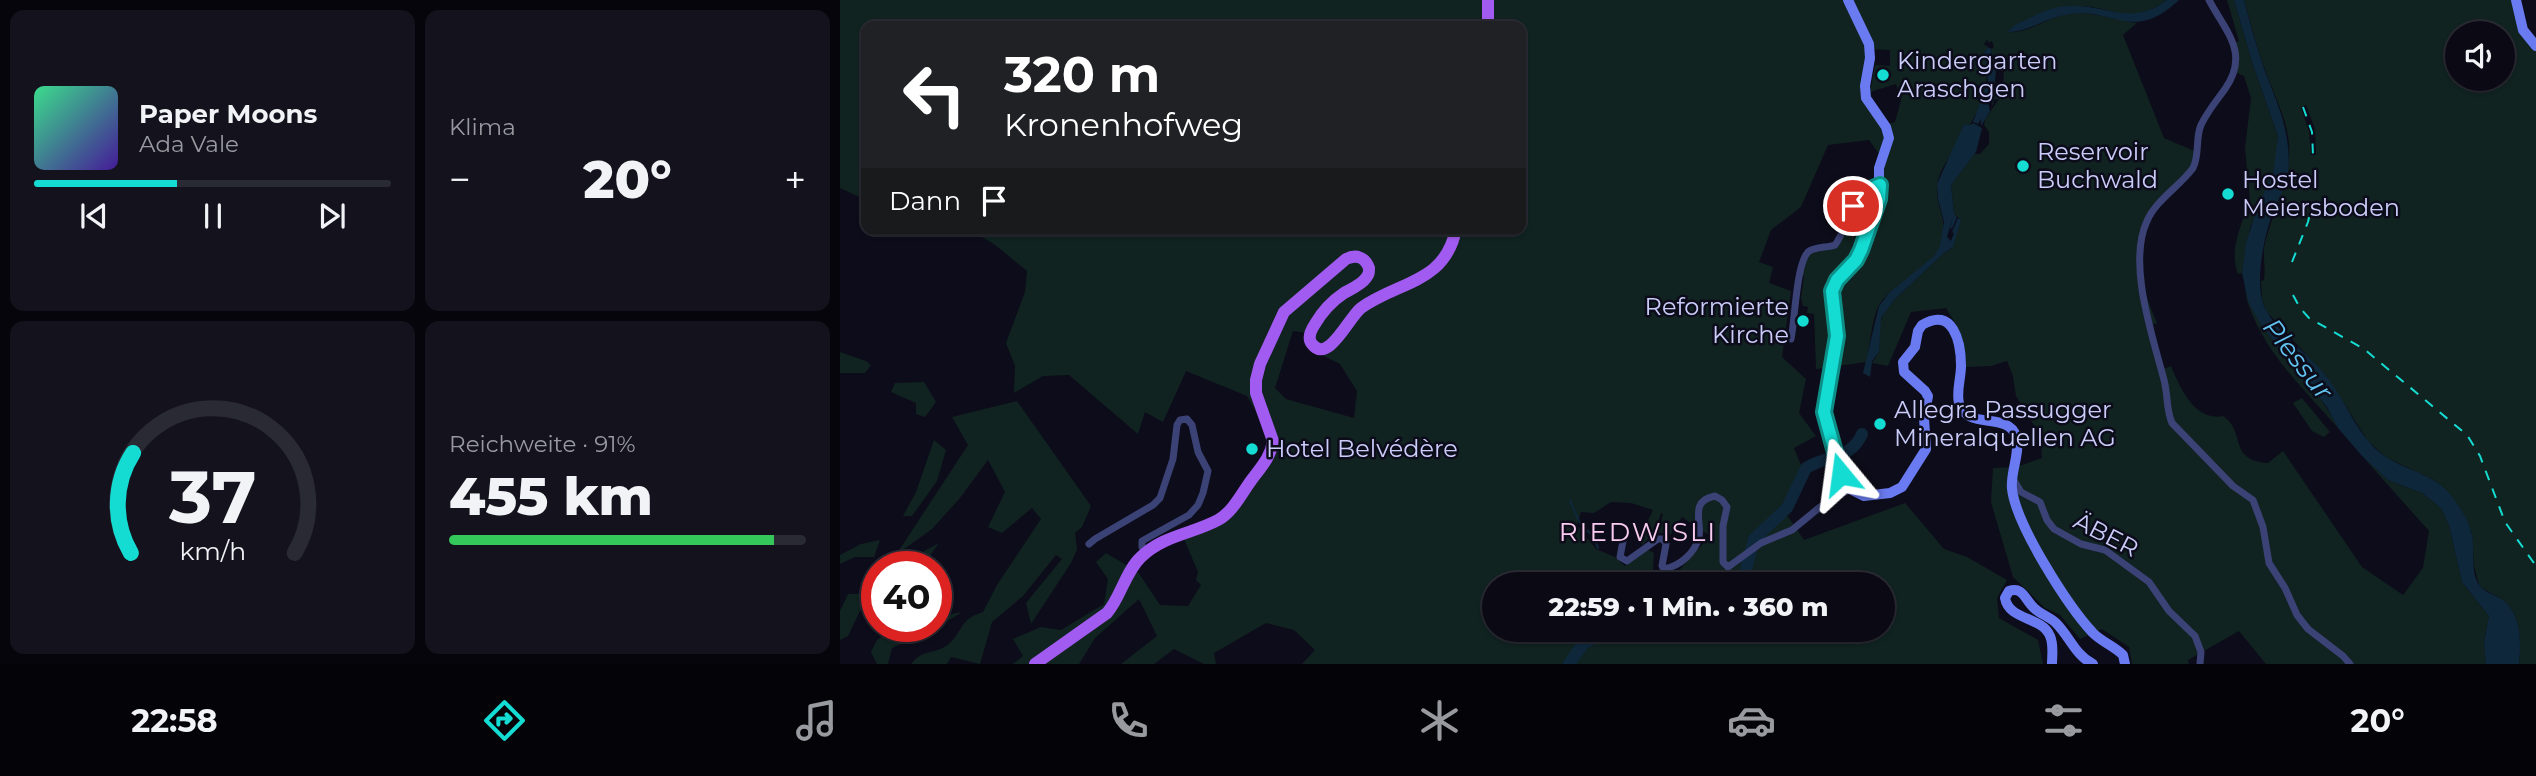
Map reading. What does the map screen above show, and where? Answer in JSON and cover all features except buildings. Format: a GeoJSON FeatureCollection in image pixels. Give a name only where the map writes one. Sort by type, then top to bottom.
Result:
{"type":"FeatureCollection","features":[{"type":"Feature","properties":{"kind":"main road"},"geometry":{"type":"LineString","coordinates":[[1488,0],[1488,21]]}},
{"type":"Feature","properties":{"kind":"main road"},"geometry":{"type":"LineString","coordinates":[[1035,664],[1108,613],[1136,563],[1146,554],[1176,534],[1218,519],[1227,513],[1266,461],[1273,445],[1273,436],[1257,397],[1256,380],[1259,364],[1289,307],[1346,259],[1356,256],[1367,262],[1369,268],[1366,278],[1331,303],[1311,331],[1312,344],[1319,349],[1326,349],[1335,343],[1349,320],[1360,309],[1436,268],[1444,258],[1454,235]]}},
{"type":"Feature","properties":{"kind":"street"},"geometry":{"type":"LineString","coordinates":[[1848,0],[1869,44],[1866,98],[1889,135],[1888,146],[1879,168],[1879,199],[1861,250],[1856,260],[1837,280],[1832,291],[1837,336],[1824,412],[1844,483],[1850,489],[1868,497],[1894,492],[1907,481],[1924,453],[1924,418],[1928,396],[1902,367],[1903,362],[1916,348],[1918,331],[1924,323],[1943,320],[1953,326],[1961,363],[1961,407],[1970,416],[2005,424],[2014,432],[2017,442],[2012,477],[2014,498],[2027,533],[2086,624],[2099,638],[2123,654],[2124,664]]}},
{"type":"Feature","properties":{"kind":"street"},"geometry":{"type":"LineString","coordinates":[[2209,0],[2233,44],[2237,66],[2231,80],[2202,122],[2198,135],[2197,158],[2190,172],[2151,213],[2144,227],[2141,266],[2150,336],[2165,384],[2172,423],[2233,486],[2253,500],[2263,527],[2269,563],[2297,615],[2308,629],[2350,664]]}},
{"type":"Feature","properties":{"kind":"street"},"geometry":{"type":"LineString","coordinates":[[2516,0],[2521,27],[2536,46]]}},
{"type":"Feature","properties":{"kind":"street"},"geometry":{"type":"LineString","coordinates":[[1791,339],[1794,307],[1805,256],[1815,249],[1835,245],[1859,196],[1867,188],[1880,185]]}},
{"type":"Feature","properties":{"kind":"street"},"geometry":{"type":"LineString","coordinates":[[1089,544],[1158,501],[1173,459],[1177,425],[1182,419],[1187,419],[1192,425],[1198,452],[1208,471],[1203,494],[1191,514],[1142,541],[1141,545],[1146,554]]}},
{"type":"Feature","properties":{"kind":"street","name":"ÄBER"},"geometry":{"type":"LineString","coordinates":[[2012,477],[2021,492],[2041,504],[2054,529],[2081,544],[2105,550],[2148,581],[2168,611],[2194,634],[2201,649],[2200,664]]}},
{"type":"Feature","properties":{"kind":"street"},"geometry":{"type":"LineString","coordinates":[[1623,541],[1620,557],[1627,561],[1656,540],[1663,539],[1666,546],[1661,565],[1667,569],[1679,563],[1692,551],[1699,536],[1698,510],[1712,496],[1720,498],[1727,507],[1723,526],[1723,561],[1727,567],[1756,547],[1792,530],[1820,507],[1850,489]]}},
{"type":"Feature","properties":{"kind":"street"},"geometry":{"type":"LineString","coordinates":[[2052,664],[2052,642],[2048,632],[2039,624],[2010,609],[2005,601],[2009,591],[2021,591],[2033,607],[2057,623],[2081,656],[2093,664]]}},
{"type":"Feature","properties":{"kind":"green space"},"geometry":{"type":"Polygon","coordinates":[[[840,0],[2167,0],[2153,9],[2130,14],[2087,6],[2064,7],[2021,22],[2008,32],[2022,31],[2059,16],[2075,13],[2137,23],[2123,35],[2164,138],[2197,152],[2196,162],[2154,209],[2142,236],[2143,289],[2157,323],[2149,326],[2161,370],[2171,366],[2184,393],[2197,409],[2204,414],[2223,416],[2230,422],[2247,457],[2268,463],[2283,451],[2362,567],[2403,595],[2423,568],[2429,531],[2362,456],[2388,480],[2422,493],[2441,508],[2449,525],[2462,582],[2489,616],[2484,642],[2486,664],[2266,664],[2239,631],[2188,660],[2189,664],[2132,664],[2129,647],[2102,629],[2080,639],[2060,615],[2045,608],[2013,577],[1991,502],[1993,468],[2016,467],[2042,458],[2040,435],[2016,396],[2007,361],[1991,366],[1964,367],[1957,326],[1946,308],[1911,312],[1888,366],[1872,363],[1879,352],[1880,323],[1883,315],[1894,300],[1951,249],[1961,220],[1954,214],[1951,185],[1974,154],[1980,154],[1989,144],[1985,119],[1999,99],[1995,99],[1992,106],[1992,96],[2003,90],[2004,67],[1999,60],[1992,64],[1991,49],[1994,47],[1992,41],[1988,43],[1988,39],[1984,44],[1988,47],[1984,53],[1987,73],[1982,99],[1970,125],[1964,124],[1937,183],[1944,230],[1940,246],[1928,263],[1893,289],[1879,305],[1866,362],[1816,369],[1814,314],[1807,313],[1808,307],[1803,306],[1801,298],[1804,276],[1801,274],[1807,255],[1832,247],[1856,200],[1879,185],[1882,158],[1869,140],[1828,145],[1801,207],[1771,230],[1759,262],[1773,267],[1769,283],[1791,291],[1782,357],[1806,379],[1799,413],[1816,436],[1794,448],[1805,475],[1787,515],[1804,540],[1905,503],[1944,549],[1967,557],[2007,580],[1997,598],[1999,618],[2038,640],[2043,664],[1302,664],[1315,650],[1294,630],[1266,623],[1214,653],[1216,664],[1204,664],[1174,649],[1154,664],[1121,664],[1157,636],[1139,599],[1095,638],[1079,664],[1013,664],[1023,656],[1013,639],[1041,627],[1061,630],[1104,604],[1108,579],[1096,562],[1106,553],[1138,572],[1160,605],[1188,606],[1201,585],[1196,580],[1198,572],[1184,539],[1219,516],[1266,459],[1271,438],[1247,396],[1186,371],[1163,422],[1145,412],[1138,434],[1069,375],[1043,376],[1014,393],[1015,366],[1006,343],[1025,292],[1027,271],[978,235],[1526,235],[1526,21],[861,21],[861,198],[840,188],[840,0]],[[1870,49],[1865,85],[1884,125],[1895,122],[1901,100],[1896,84],[1870,92],[1875,65],[1890,66],[1890,50],[1870,49]],[[1293,331],[1275,388],[1286,399],[1354,418],[1357,391],[1340,364],[1310,349],[1306,333],[1293,331]]]}},
{"type":"Feature","properties":{"kind":"green space"},"geometry":{"type":"Polygon","coordinates":[[[2227,0],[2234,0],[2278,136],[2275,167],[2250,228],[2242,273],[2238,274],[2236,243],[2245,214],[2251,213],[2245,148],[2251,98],[2244,76],[2235,72],[2233,44],[2239,41],[2227,0]]]}},
{"type":"Feature","properties":{"kind":"green space"},"geometry":{"type":"Polygon","coordinates":[[[2244,0],[2516,0],[2520,23],[2536,46],[2536,664],[2519,664],[2520,638],[2514,614],[2503,600],[2479,585],[2474,566],[2472,533],[2459,506],[2434,480],[2387,458],[2368,441],[2327,377],[2266,311],[2261,281],[2264,280],[2264,248],[2285,183],[2289,144],[2283,116],[2244,0]],[[2306,105],[2301,108],[2309,131],[2311,155],[2316,155],[2315,129],[2306,105]]]}},
{"type":"Feature","properties":{"kind":"green space"},"geometry":{"type":"Polygon","coordinates":[[[2244,289],[2263,326],[2316,392],[2338,428],[2295,381],[2270,347],[2250,310],[2244,289]]]}},
{"type":"Feature","properties":{"kind":"green space"},"geometry":{"type":"Polygon","coordinates":[[[840,352],[871,365],[865,373],[840,373],[840,352]]]}},
{"type":"Feature","properties":{"kind":"green space"},"geometry":{"type":"Polygon","coordinates":[[[924,382],[936,402],[925,417],[916,414],[916,403],[891,392],[895,383],[924,382]]]}},
{"type":"Feature","properties":{"kind":"green space"},"geometry":{"type":"Polygon","coordinates":[[[2302,398],[2330,432],[2324,437],[2312,431],[2293,403],[2302,398]]]}},
{"type":"Feature","properties":{"kind":"green space"},"geometry":{"type":"Polygon","coordinates":[[[1017,401],[1091,506],[1082,527],[1075,533],[1077,550],[1071,563],[1031,624],[1026,603],[1062,559],[1056,555],[1023,596],[992,622],[980,664],[951,657],[947,664],[911,664],[920,656],[952,642],[969,619],[983,612],[997,585],[1041,519],[1032,508],[1002,533],[988,527],[1005,492],[988,460],[960,498],[932,529],[899,551],[968,445],[952,417],[1017,401]]]}},
{"type":"Feature","properties":{"kind":"green space"},"geometry":{"type":"Polygon","coordinates":[[[934,440],[946,450],[937,481],[912,516],[903,516],[916,492],[934,440]]]}},
{"type":"Feature","properties":{"kind":"green space"},"geometry":{"type":"Polygon","coordinates":[[[880,540],[876,551],[861,551],[861,557],[840,564],[840,555],[861,544],[880,540]]]}},
{"type":"Feature","properties":{"kind":"green space"},"geometry":{"type":"Polygon","coordinates":[[[939,543],[933,551],[924,551],[939,543]]]}},
{"type":"Feature","properties":{"kind":"green space"},"geometry":{"type":"Polygon","coordinates":[[[848,594],[861,594],[861,609],[848,636],[840,640],[840,611],[848,594]]]}},
{"type":"Feature","properties":{"kind":"green space"},"geometry":{"type":"Polygon","coordinates":[[[876,642],[905,642],[892,648],[888,664],[877,664],[871,652],[876,642]]]}},
{"type":"Feature","properties":{"kind":"water"},"geometry":{"type":"Polygon","coordinates":[[[2167,0],[2179,0],[2148,20],[2122,21],[2082,13],[2065,15],[2008,32],[2012,27],[2057,7],[2081,6],[2129,13],[2154,8],[2167,0]]]}},
{"type":"Feature","properties":{"kind":"water","name":"Plessur"},"geometry":{"type":"Polygon","coordinates":[[[2234,0],[2244,0],[2259,54],[2283,120],[2288,146],[2287,178],[2270,222],[2261,261],[2260,288],[2266,310],[2279,328],[2327,377],[2362,433],[2377,450],[2433,480],[2449,493],[2471,529],[2477,581],[2485,590],[2509,606],[2517,621],[2520,638],[2519,664],[2486,664],[2484,642],[2489,616],[2462,582],[2449,525],[2441,508],[2422,493],[2388,480],[2362,456],[2338,428],[2327,407],[2261,325],[2248,301],[2242,273],[2246,243],[2258,205],[2273,174],[2278,136],[2234,0]]]}},
{"type":"Feature","properties":{"kind":"water"},"geometry":{"type":"Polygon","coordinates":[[[1988,47],[1991,49],[1992,66],[1996,71],[1996,94],[1988,102],[1990,111],[1981,126],[1981,119],[1978,124],[1973,122],[1988,81],[1984,53],[1988,47]]]}},
{"type":"Feature","properties":{"kind":"water"},"geometry":{"type":"Polygon","coordinates":[[[1973,123],[1982,128],[1976,152],[1951,185],[1954,214],[1957,217],[1952,229],[1953,216],[1947,237],[1951,241],[1958,218],[1961,220],[1953,247],[1894,300],[1881,318],[1879,352],[1872,361],[1870,377],[1863,373],[1879,306],[1889,293],[1934,256],[1940,246],[1944,222],[1937,184],[1964,124],[1973,123]]]}},
{"type":"Feature","properties":{"kind":"waterway"},"geometry":{"type":"LineString","coordinates":[[1745,572],[1754,539],[1787,508],[1806,468],[1845,453],[1862,434]]}},
{"type":"Feature","properties":{"kind":"waterway"},"geometry":{"type":"LineString","coordinates":[[1570,501],[1581,525],[1593,536],[1598,548]]}},
{"type":"Feature","properties":{"kind":"waterway"},"geometry":{"type":"LineString","coordinates":[[1569,664],[1586,642]]}},
{"type":"Feature","properties":{"kind":"railway"},"geometry":{"type":"LineString","coordinates":[[2303,107],[2312,132],[2313,155]]}},
{"type":"Feature","properties":{"kind":"railway"},"geometry":{"type":"LineString","coordinates":[[2292,262],[2312,204]]}},
{"type":"Feature","properties":{"kind":"railway"},"geometry":{"type":"LineString","coordinates":[[2293,295],[2309,318],[2364,349],[2467,435],[2480,456],[2505,522],[2536,566]]}},
{"type":"Feature","properties":{"kind":"place","name":"Kindergarten Araschgen"},"geometry":{"type":"Point","coordinates":[1883,75]}},
{"type":"Feature","properties":{"kind":"place","name":"Reservoir Buchwald"},"geometry":{"type":"Point","coordinates":[2023,166]}},
{"type":"Feature","properties":{"kind":"place","name":"Hostel Meiersboden"},"geometry":{"type":"Point","coordinates":[2228,194]}},
{"type":"Feature","properties":{"kind":"place","name":"Reformierte Kirche"},"geometry":{"type":"Point","coordinates":[1803,321]}},
{"type":"Feature","properties":{"kind":"place","name":"Allegra Passugger Mineralquellen AG"},"geometry":{"type":"Point","coordinates":[1880,424]}},
{"type":"Feature","properties":{"kind":"place","name":"Hotel Belvédère"},"geometry":{"type":"Point","coordinates":[1252,449]}},
{"type":"Feature","properties":{"kind":"district","name":"RIEDWISLI"},"geometry":{"type":"Point","coordinates":[1638,532]}},
{"type":"Feature","properties":{"kind":"route"},"geometry":{"type":"LineString","coordinates":[[1841,474],[1824,412],[1837,336],[1832,291],[1837,280],[1856,260],[1861,250],[1879,199],[1880,185],[1869,187],[1853,206]]}}]}
